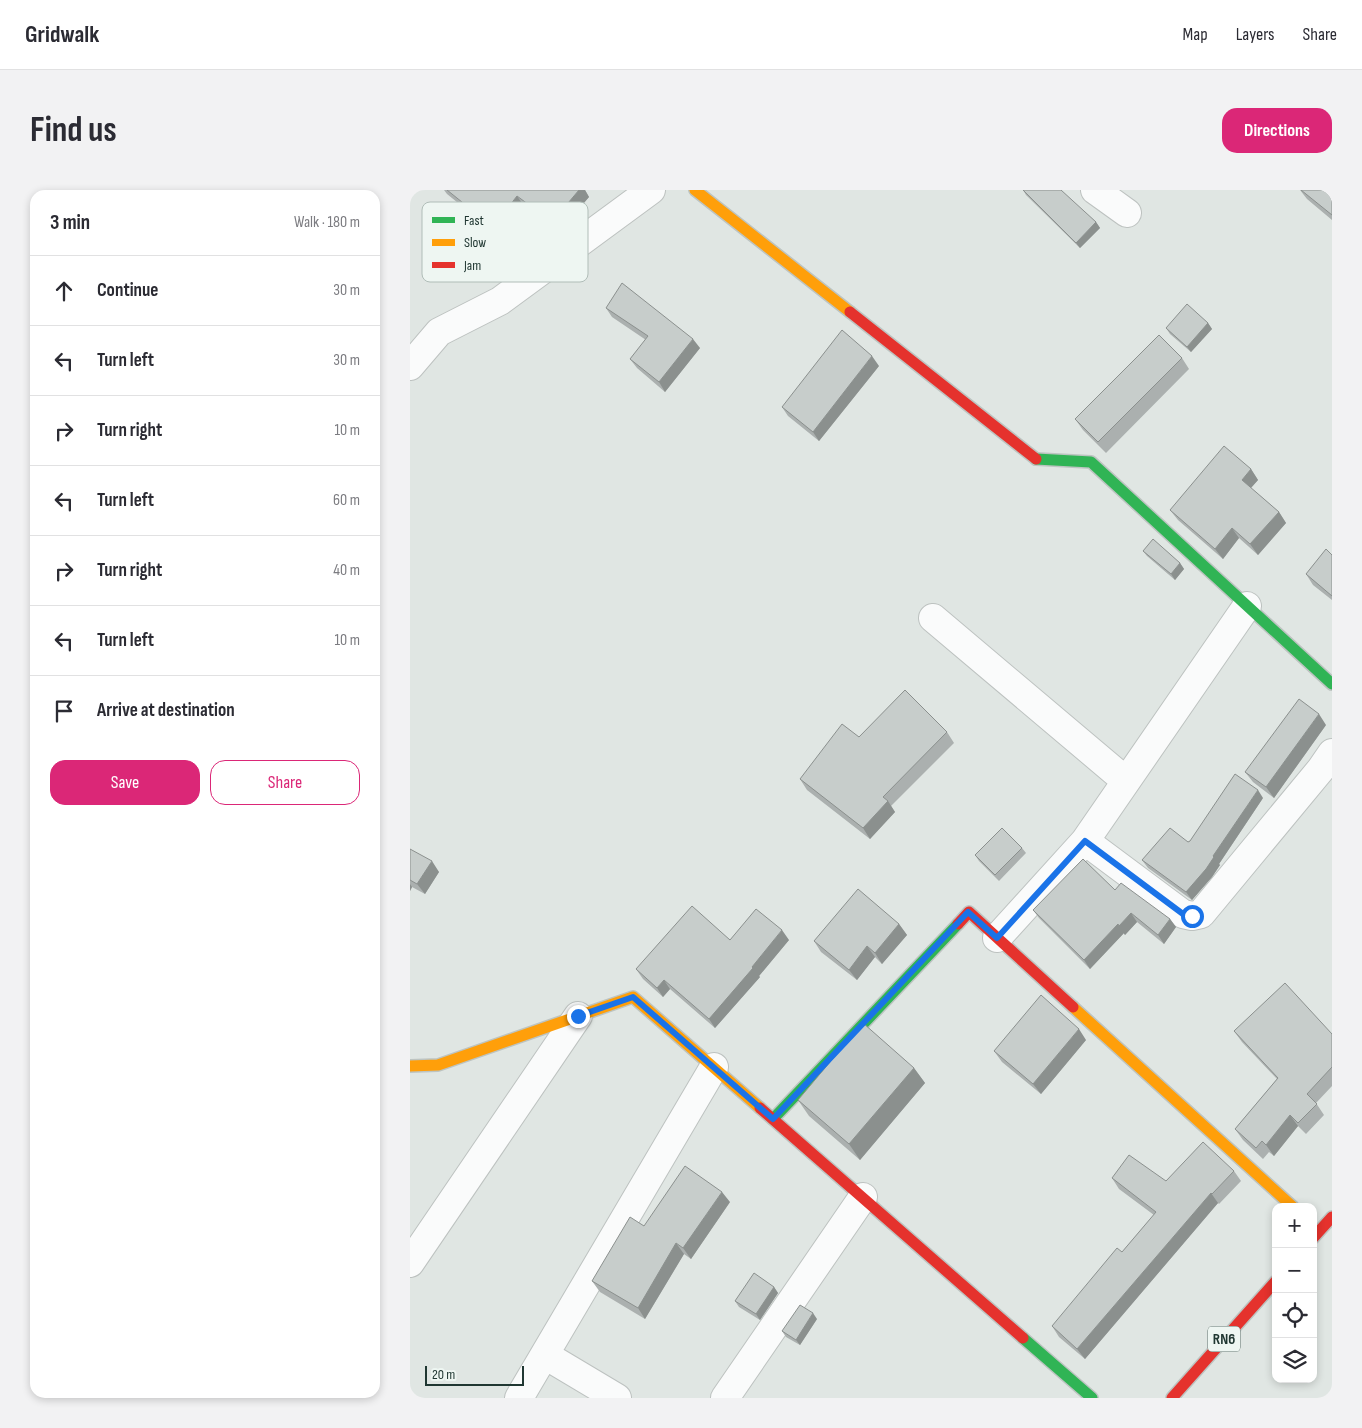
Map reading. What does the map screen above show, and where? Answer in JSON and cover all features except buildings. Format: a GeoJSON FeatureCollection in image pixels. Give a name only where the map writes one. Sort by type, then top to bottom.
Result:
{"type":"FeatureCollection","features":[{"type":"Feature","properties":{"kind":"main road"},"geometry":{"type":"LineString","coordinates":[[696,190],[1037,460],[1091,462],[1332,684]]}},
{"type":"Feature","properties":{"kind":"main road"},"geometry":{"type":"LineString","coordinates":[[773,1119],[968,912],[1289,1203]]}},
{"type":"Feature","properties":{"kind":"main road"},"geometry":{"type":"LineString","coordinates":[[410,1066],[438,1065],[633,997],[1092,1398]]}},
{"type":"Feature","properties":{"kind":"main road","name":"RN6"},"geometry":{"type":"LineString","coordinates":[[1172,1398],[1272,1286]]}},
{"type":"Feature","properties":{"kind":"street"},"geometry":{"type":"LineString","coordinates":[[588,236],[650,190]]}},
{"type":"Feature","properties":{"kind":"street"},"geometry":{"type":"LineString","coordinates":[[1095,190],[1127,213]]}},
{"type":"Feature","properties":{"kind":"street"},"geometry":{"type":"LineString","coordinates":[[410,366],[439,332],[500,301],[526,282]]}},
{"type":"Feature","properties":{"kind":"street"},"geometry":{"type":"LineString","coordinates":[[997,938],[1085,841],[1246,606]]}},
{"type":"Feature","properties":{"kind":"street"},"geometry":{"type":"LineString","coordinates":[[933,618],[1126,781]]}},
{"type":"Feature","properties":{"kind":"street"},"geometry":{"type":"LineString","coordinates":[[1085,841],[1183,914],[1192,916],[1200,914],[1328,767]]}},
{"type":"Feature","properties":{"kind":"street"},"geometry":{"type":"LineString","coordinates":[[410,1263],[578,1016]]}},
{"type":"Feature","properties":{"kind":"street"},"geometry":{"type":"LineString","coordinates":[[519,1398],[714,1068]]}},
{"type":"Feature","properties":{"kind":"street"},"geometry":{"type":"LineString","coordinates":[[725,1398],[863,1197]]}},
{"type":"Feature","properties":{"kind":"street"},"geometry":{"type":"LineString","coordinates":[[545,1355],[618,1398]]}},
{"type":"Feature","properties":{"kind":"traffic: fast"},"geometry":{"type":"LineString","coordinates":[[1036,459],[1091,462],[1332,684]]}},
{"type":"Feature","properties":{"kind":"traffic: fast"},"geometry":{"type":"LineString","coordinates":[[773,1119],[958,924]]}},
{"type":"Feature","properties":{"kind":"traffic: fast"},"geometry":{"type":"LineString","coordinates":[[1023,1338],[1092,1398]]}},
{"type":"Feature","properties":{"kind":"traffic: slow"},"geometry":{"type":"LineString","coordinates":[[695,190],[850,312]]}},
{"type":"Feature","properties":{"kind":"traffic: slow"},"geometry":{"type":"LineString","coordinates":[[410,1066],[438,1065],[633,997],[760,1108]]}},
{"type":"Feature","properties":{"kind":"traffic: slow"},"geometry":{"type":"LineString","coordinates":[[1073,1007],[1289,1203]]}},
{"type":"Feature","properties":{"kind":"traffic: jam"},"geometry":{"type":"LineString","coordinates":[[850,312],[1036,459]]}},
{"type":"Feature","properties":{"kind":"traffic: jam"},"geometry":{"type":"LineString","coordinates":[[958,924],[969,912],[1073,1007]]}},
{"type":"Feature","properties":{"kind":"traffic: jam"},"geometry":{"type":"LineString","coordinates":[[760,1108],[1023,1338]]}},
{"type":"Feature","properties":{"kind":"traffic: jam"},"geometry":{"type":"LineString","coordinates":[[1317,1234],[1332,1217]]}},
{"type":"Feature","properties":{"kind":"traffic: jam"},"geometry":{"type":"LineString","coordinates":[[1172,1398],[1272,1286]]}},
{"type":"Feature","properties":{"kind":"route"},"geometry":{"type":"LineString","coordinates":[[578,1016],[633,997],[773,1119],[968,912],[997,938],[1085,841],[1183,914],[1192,916]]}}]}
